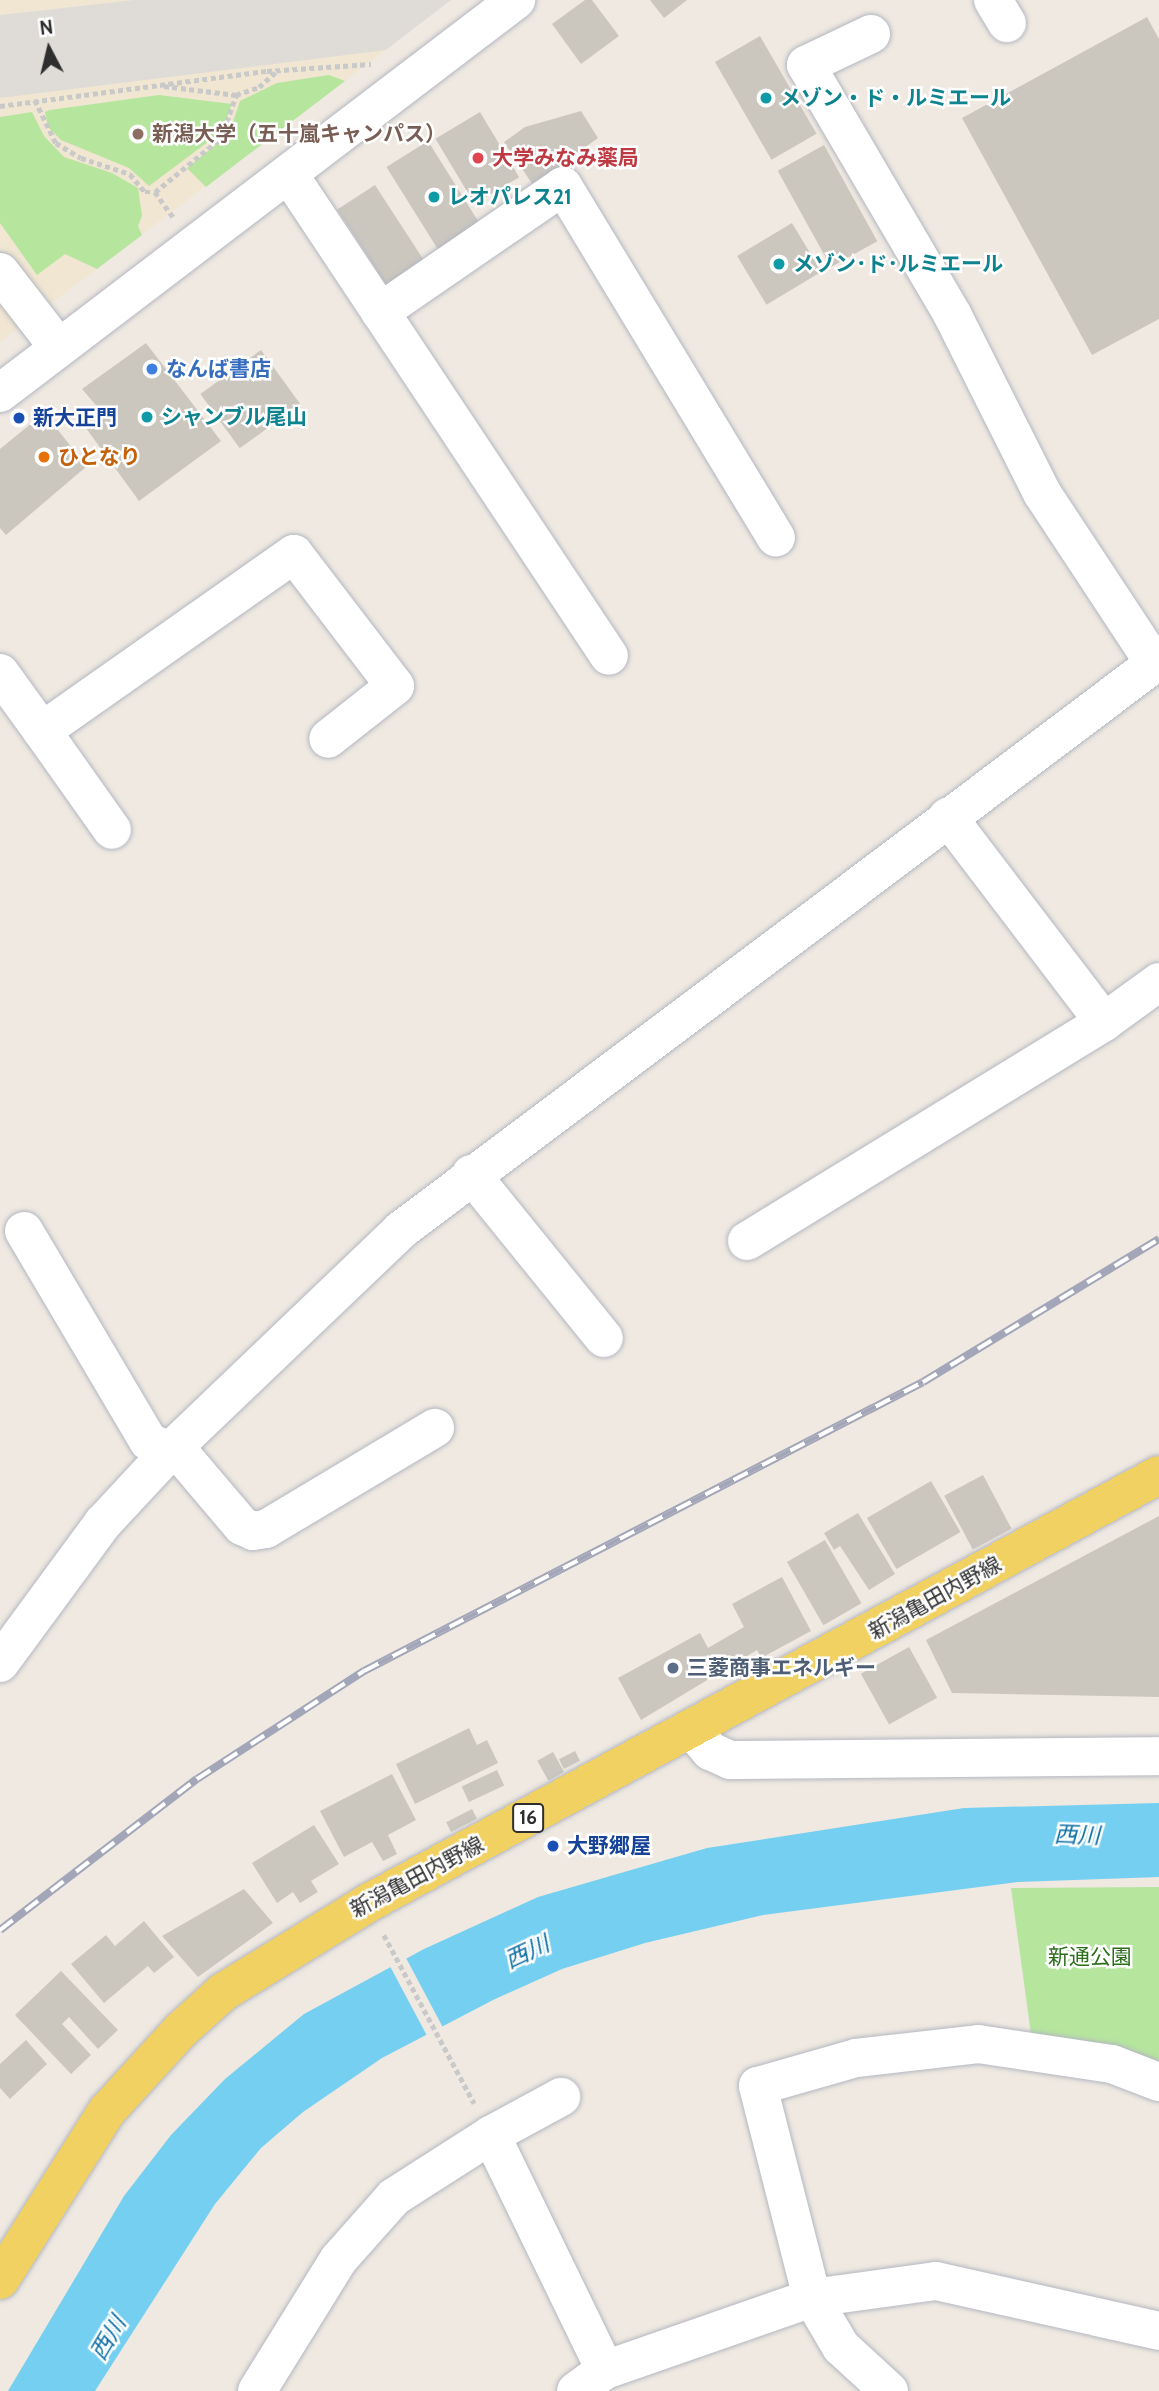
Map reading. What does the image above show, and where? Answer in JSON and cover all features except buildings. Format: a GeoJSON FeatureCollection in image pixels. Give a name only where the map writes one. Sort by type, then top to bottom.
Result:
{"type":"FeatureCollection","features":[{"type":"Feature","properties":{"kind":"main road","name":"新潟亀田内野線"},"geometry":{"type":"LineString","coordinates":[[0,2280],[107,2111],[142,2070],[223,1992],[368,1903],[1159,1475]]}},
{"type":"Feature","properties":{"kind":"street"},"geometry":{"type":"LineString","coordinates":[[0,393],[290,176],[516,0]]}},
{"type":"Feature","properties":{"kind":"street"},"geometry":{"type":"LineString","coordinates":[[0,1663],[103,1523],[170,1451],[401,1230],[471,1174],[1156,661],[1042,493],[953,316],[806,65],[871,34]]}},
{"type":"Feature","properties":{"kind":"street"},"geometry":{"type":"LineString","coordinates":[[290,176],[609,656]]}},
{"type":"Feature","properties":{"kind":"street"},"geometry":{"type":"LineString","coordinates":[[380,312],[563,186],[776,538]]}},
{"type":"Feature","properties":{"kind":"street"},"geometry":{"type":"LineString","coordinates":[[0,272],[59,348]]}},
{"type":"Feature","properties":{"kind":"street"},"geometry":{"type":"LineString","coordinates":[[42,731],[294,554],[395,686],[328,739]]}},
{"type":"Feature","properties":{"kind":"street"},"geometry":{"type":"LineString","coordinates":[[0,673],[112,830]]}},
{"type":"Feature","properties":{"kind":"street"},"geometry":{"type":"LineString","coordinates":[[948,817],[1104,1023]]}},
{"type":"Feature","properties":{"kind":"street"},"geometry":{"type":"LineString","coordinates":[[747,1241],[1104,1023],[1159,982]]}},
{"type":"Feature","properties":{"kind":"street"},"geometry":{"type":"LineString","coordinates":[[471,1174],[604,1338]]}},
{"type":"Feature","properties":{"kind":"street"},"geometry":{"type":"LineString","coordinates":[[24,1231],[148,1441],[186,1460],[242,1526],[253,1531],[266,1529],[435,1428]]}},
{"type":"Feature","properties":{"kind":"street"},"geometry":{"type":"LineString","coordinates":[[692,1730],[710,1751],[730,1760],[1159,1756]]}},
{"type":"Feature","properties":{"kind":"street"},"geometry":{"type":"LineString","coordinates":[[889,2391],[841,2347],[812,2298],[758,2086],[856,2058],[978,2044],[1112,2064],[1159,2082]]}},
{"type":"Feature","properties":{"kind":"street"},"geometry":{"type":"LineString","coordinates":[[257,2391],[339,2259],[394,2197],[491,2135],[562,2097]]}},
{"type":"Feature","properties":{"kind":"street"},"geometry":{"type":"LineString","coordinates":[[491,2135],[590,2380],[812,2298],[936,2281],[1159,2331]]}},
{"type":"Feature","properties":{"kind":"path"},"geometry":{"type":"LineString","coordinates":[[0,106],[278,71],[368,63]]}},
{"type":"Feature","properties":{"kind":"path"},"geometry":{"type":"LineString","coordinates":[[159,85],[236,94],[259,87],[278,71]]}},
{"type":"Feature","properties":{"kind":"path"},"geometry":{"type":"LineString","coordinates":[[35,100],[56,143],[81,158],[130,174],[145,192],[155,192],[221,138],[236,94]]}},
{"type":"Feature","properties":{"kind":"path"},"geometry":{"type":"LineString","coordinates":[[155,192],[178,223]]}},
{"type":"Feature","properties":{"kind":"path"},"geometry":{"type":"LineString","coordinates":[[384,1935],[491,2135]]}},
{"type":"Feature","properties":{"kind":"shaded area","name":"新潟大学（五十嵐キャンパス）"},"geometry":{"type":"Polygon","coordinates":[[[0,0],[451,0],[0,342],[0,0]]]}},
{"type":"Feature","properties":{"kind":"shaded area"},"geometry":{"type":"Polygon","coordinates":[[[134,0],[451,0],[386,50],[0,98],[0,15],[134,0]]]}},
{"type":"Feature","properties":{"kind":"green space"},"geometry":{"type":"Polygon","coordinates":[[[329,75],[345,81],[206,187],[187,168],[229,134],[240,101],[277,83],[329,75]]]}},
{"type":"Feature","properties":{"kind":"green space"},"geometry":{"type":"Polygon","coordinates":[[[159,95],[232,104],[221,132],[149,186],[129,168],[61,140],[48,127],[45,112],[50,110],[159,95]]]}},
{"type":"Feature","properties":{"kind":"green space"},"geometry":{"type":"Polygon","coordinates":[[[32,112],[44,136],[64,157],[112,173],[138,188],[142,216],[138,226],[142,235],[97,269],[65,254],[37,275],[0,223],[0,117],[32,112]]]}},
{"type":"Feature","properties":{"kind":"green space","name":"新通公園"},"geometry":{"type":"Polygon","coordinates":[[[1159,1887],[1159,2071],[1031,2034],[1011,1888],[1159,1887]]]}},
{"type":"Feature","properties":{"kind":"water","name":"西川"},"geometry":{"type":"Polygon","coordinates":[[[1159,1803],[1159,1877],[1018,1882],[763,1915],[645,1943],[562,1969],[493,2000],[382,2058],[303,2112],[261,2148],[215,2204],[95,2391],[8,2391],[124,2196],[171,2135],[225,2079],[304,2014],[424,1949],[538,1897],[707,1848],[964,1808],[1159,1803]]]}},
{"type":"Feature","properties":{"kind":"pier"},"geometry":{"type":"Polygon","coordinates":[[[405,1956],[444,2030],[429,2039],[389,1964],[405,1956]]]}},
{"type":"Feature","properties":{"kind":"railway"},"geometry":{"type":"LineString","coordinates":[[0,1930],[197,1779],[364,1671],[923,1382],[1159,1239]]}},
{"type":"Feature","properties":{"kind":"place","name":"メゾン・ド・ルミエール"},"geometry":{"type":"Point","coordinates":[766,98]}},
{"type":"Feature","properties":{"kind":"place","name":"新潟大学（五十嵐キャンパス）"},"geometry":{"type":"Point","coordinates":[138,134]}},
{"type":"Feature","properties":{"kind":"place","name":"大学みなみ薬局"},"geometry":{"type":"Point","coordinates":[478,158]}},
{"type":"Feature","properties":{"kind":"place","name":"レオパレス21"},"geometry":{"type":"Point","coordinates":[434,197]}},
{"type":"Feature","properties":{"kind":"place","name":"メゾン･ド･ルミエール"},"geometry":{"type":"Point","coordinates":[779,264]}},
{"type":"Feature","properties":{"kind":"place","name":"なんば書店"},"geometry":{"type":"Point","coordinates":[152,369]}},
{"type":"Feature","properties":{"kind":"place","name":"シャンブル尾山"},"geometry":{"type":"Point","coordinates":[147,417]}},
{"type":"Feature","properties":{"kind":"place","name":"新大正門"},"geometry":{"type":"Point","coordinates":[19,418]}},
{"type":"Feature","properties":{"kind":"place","name":"ひとなり"},"geometry":{"type":"Point","coordinates":[44,457]}},
{"type":"Feature","properties":{"kind":"place","name":"三菱商事エネルギー"},"geometry":{"type":"Point","coordinates":[673,1668]}},
{"type":"Feature","properties":{"kind":"place","name":"大野郷屋"},"geometry":{"type":"Point","coordinates":[553,1846]}}]}
